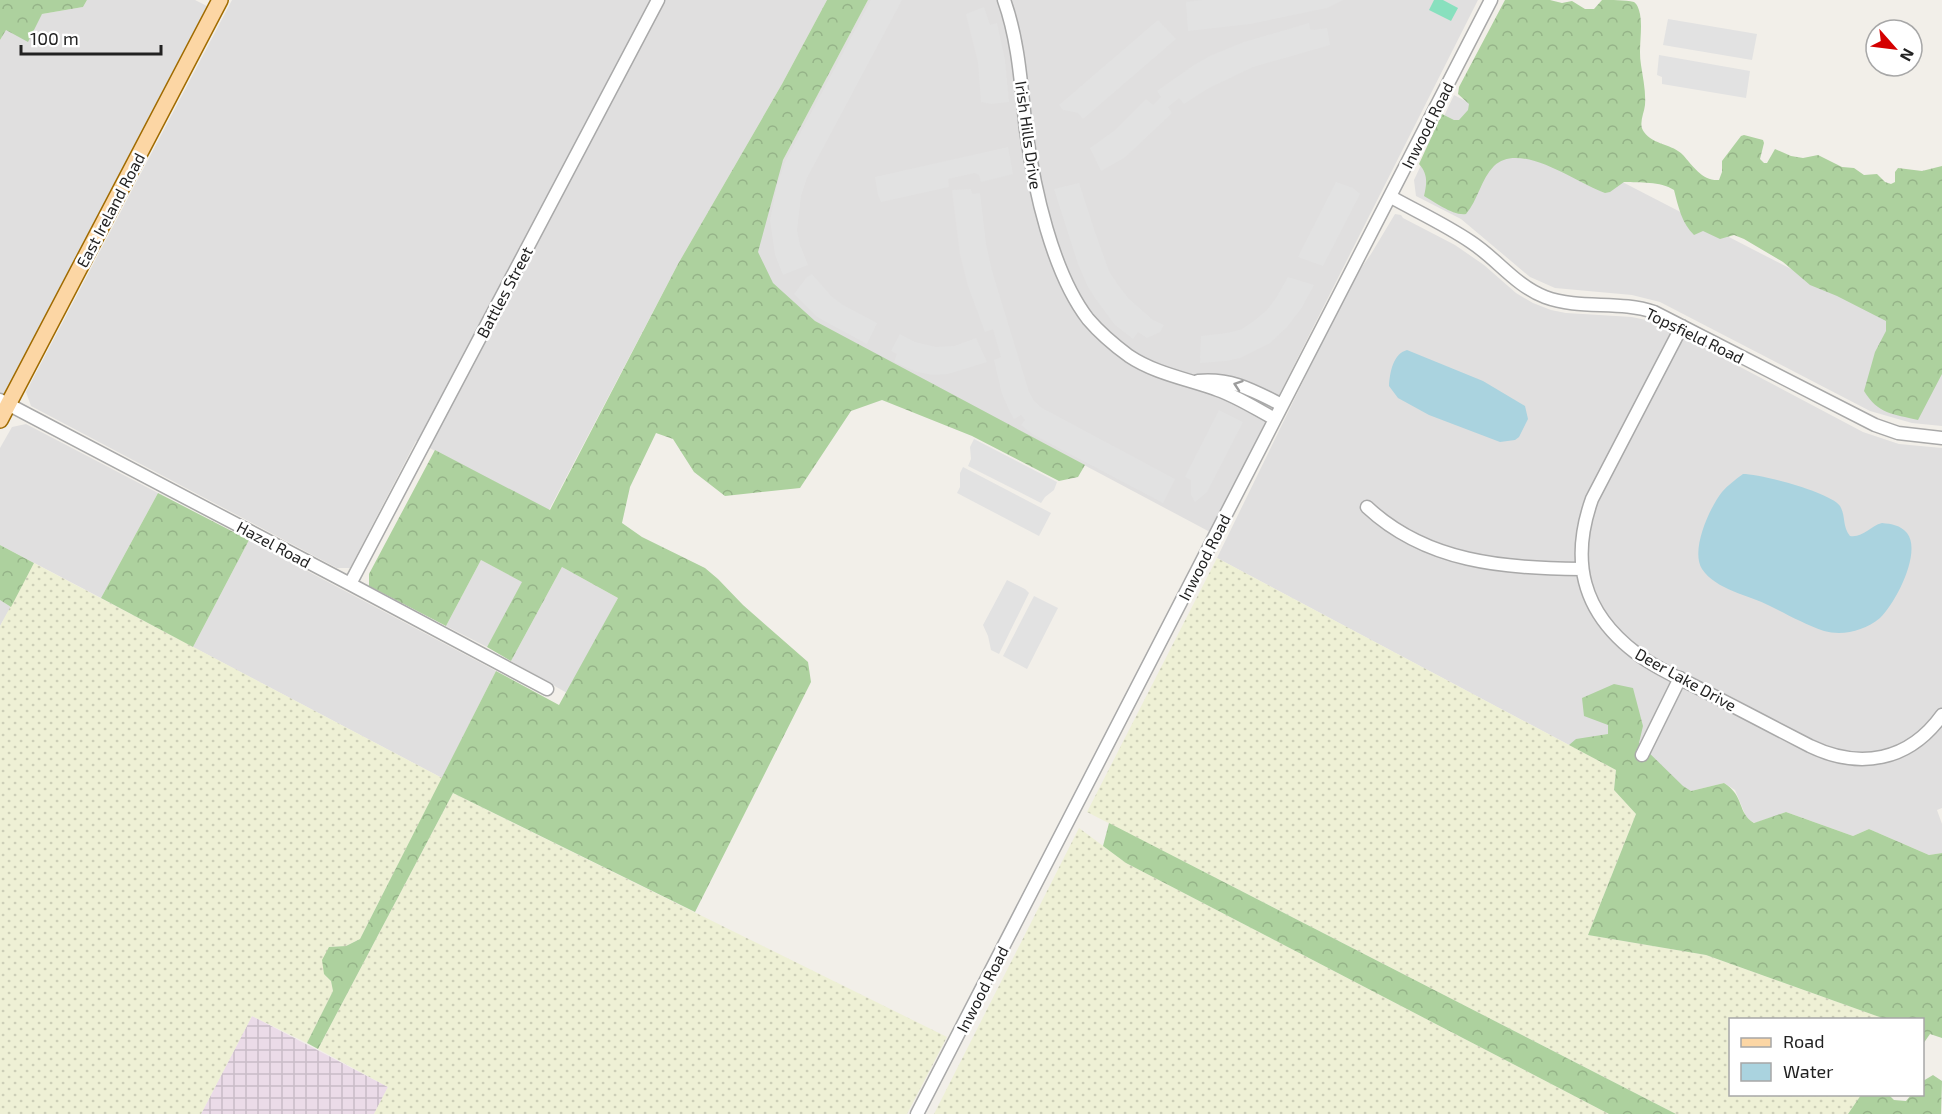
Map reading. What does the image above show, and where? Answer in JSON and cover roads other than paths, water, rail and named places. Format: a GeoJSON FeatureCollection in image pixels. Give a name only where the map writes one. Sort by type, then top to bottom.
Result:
{"type":"FeatureCollection","features":[{"type":"Feature","properties":{"kind":"main road","name":"East Ireland Road"},"geometry":{"type":"LineString","coordinates":[[0,420],[4,403],[220,0]]}},
{"type":"Feature","properties":{"kind":"street","name":"Battles Street"},"geometry":{"type":"LineString","coordinates":[[351,584],[658,0]]}},
{"type":"Feature","properties":{"kind":"street","name":"Irish Hills Drive"},"geometry":{"type":"LineString","coordinates":[[1005,0],[1019,58],[1030,161],[1039,202],[1072,293],[1087,318],[1117,347],[1139,362],[1162,372],[1222,391],[1275,419]]}},
{"type":"Feature","properties":{"kind":"street","name":"Inwood Road"},"geometry":{"type":"LineString","coordinates":[[917,1114],[1491,0]]}},
{"type":"Feature","properties":{"kind":"street","name":"Topsfield Road"},"geometry":{"type":"LineString","coordinates":[[1391,197],[1471,241],[1538,294],[1568,302],[1644,309],[1682,326],[1875,425],[1898,433],[1942,438]]}},
{"type":"Feature","properties":{"kind":"street","name":"Deer Lake Drive"},"geometry":{"type":"LineString","coordinates":[[1682,326],[1592,498],[1585,518],[1582,537],[1582,569],[1593,604],[1600,616],[1617,638],[1644,659],[1810,746],[1843,758],[1871,759],[1897,753],[1918,741],[1940,719]]}},
{"type":"Feature","properties":{"kind":"street","name":"Irish Hills Drive"},"geometry":{"type":"LineString","coordinates":[[1192,382],[1216,380],[1235,383],[1282,405]]}},
{"type":"Feature","properties":{"kind":"street","name":"Hazel Road"},"geometry":{"type":"LineString","coordinates":[[4,403],[547,689]]}},
{"type":"Feature","properties":{"kind":"street"},"geometry":{"type":"LineString","coordinates":[[1367,507],[1384,523],[1405,535],[1437,550],[1467,560],[1514,567],[1582,569]]}},
{"type":"Feature","properties":{"kind":"street"},"geometry":{"type":"LineString","coordinates":[[1642,754],[1680,678]]}},
{"type":"Feature","properties":{"kind":"water"},"geometry":{"type":"Polygon","coordinates":[[[1407,350],[1483,381],[1525,406],[1528,419],[1519,437],[1515,440],[1500,442],[1429,415],[1398,398],[1389,386],[1390,375],[1395,359],[1407,350]]]}},
{"type":"Feature","properties":{"kind":"water"},"geometry":{"type":"Polygon","coordinates":[[[1743,474],[1794,485],[1834,501],[1842,510],[1850,536],[1863,534],[1882,523],[1892,524],[1907,533],[1911,541],[1911,552],[1905,577],[1900,590],[1880,618],[1853,631],[1839,633],[1824,631],[1724,587],[1708,576],[1699,561],[1698,551],[1703,529],[1722,492],[1743,474]]]}}]}
